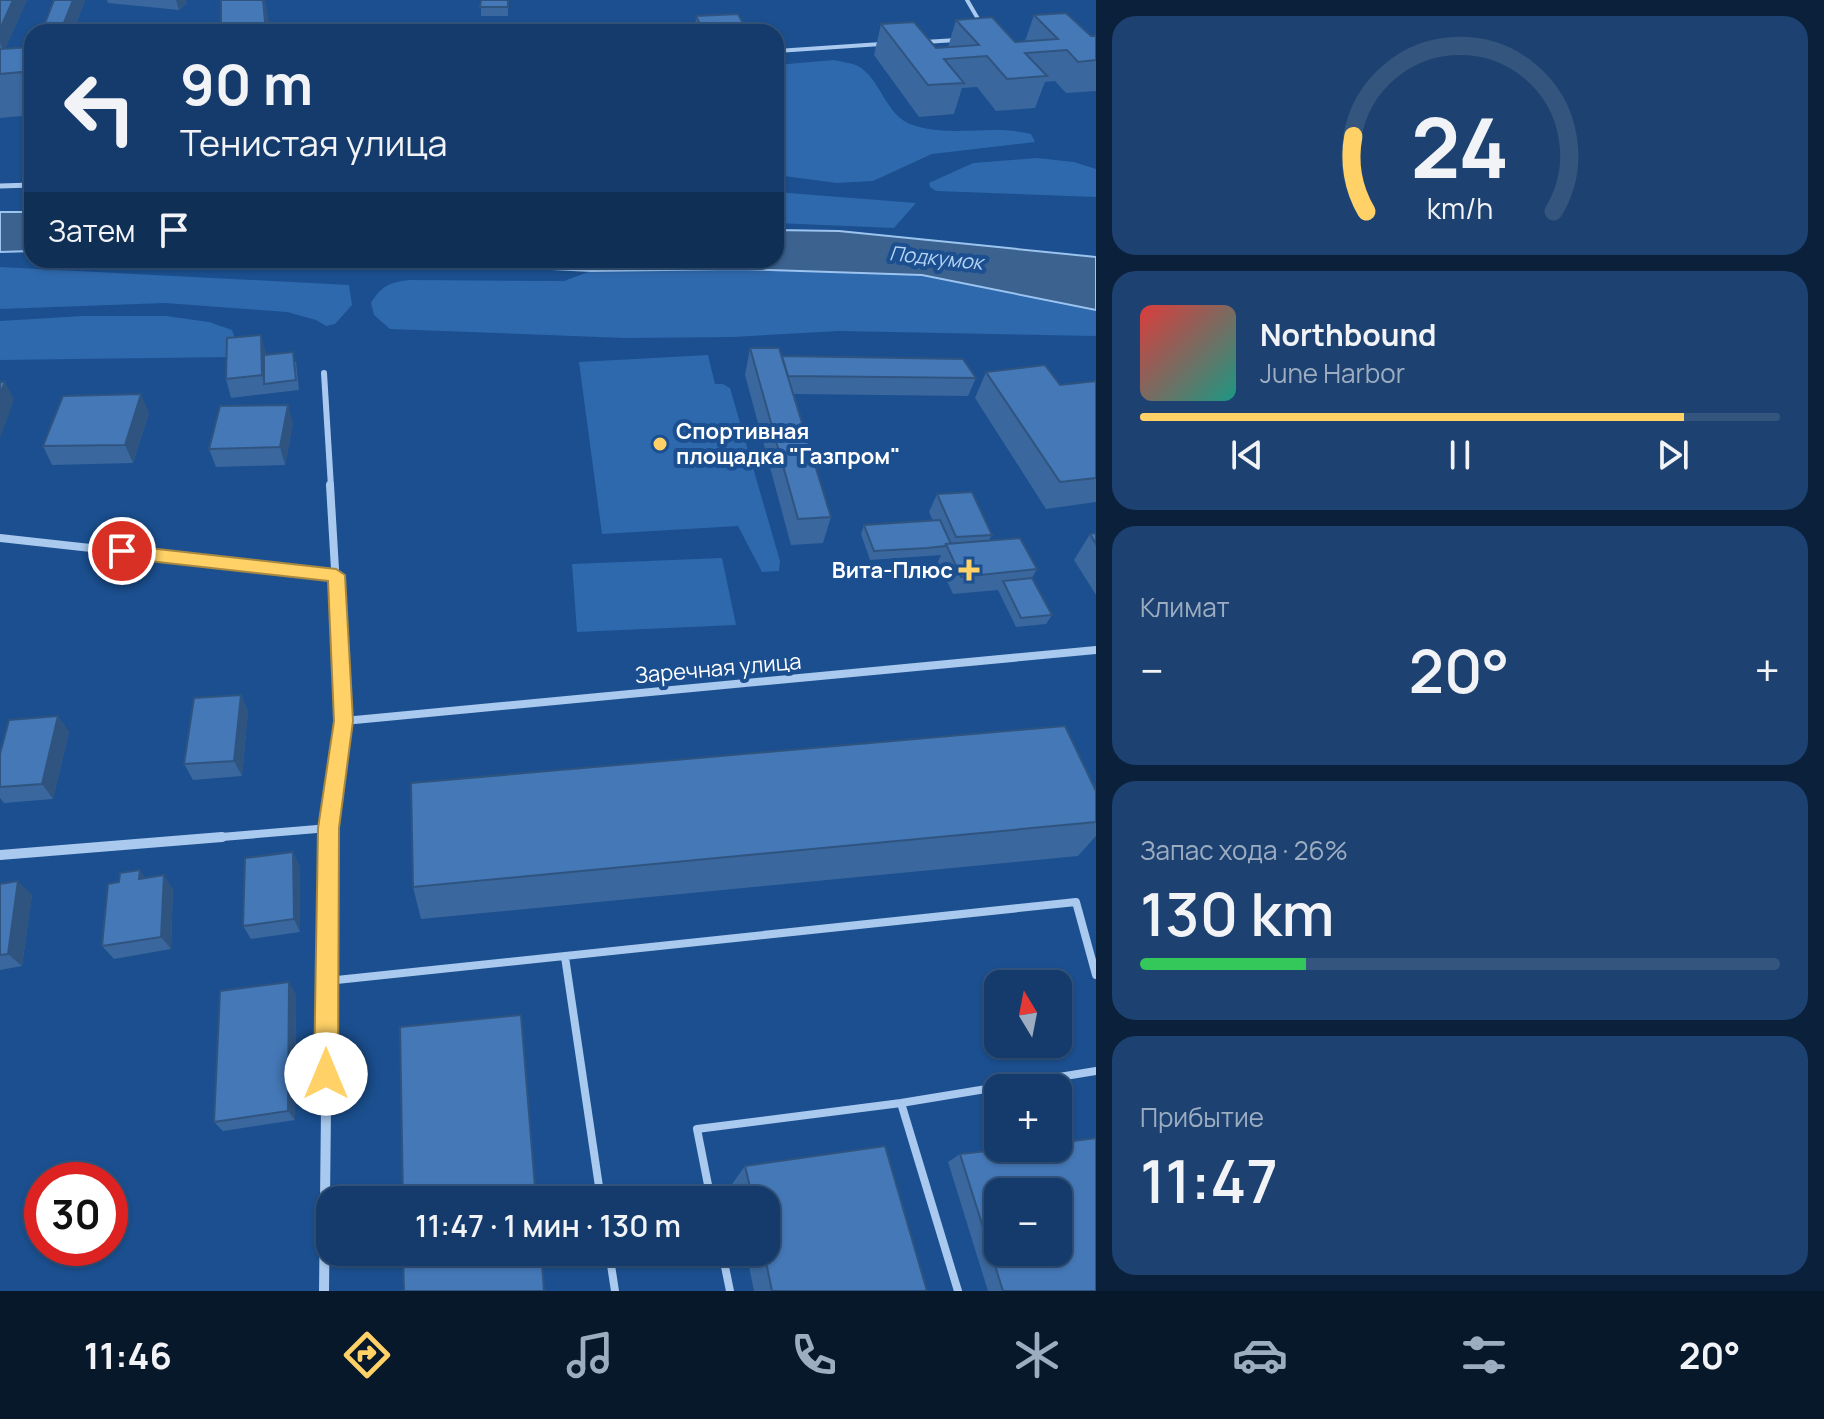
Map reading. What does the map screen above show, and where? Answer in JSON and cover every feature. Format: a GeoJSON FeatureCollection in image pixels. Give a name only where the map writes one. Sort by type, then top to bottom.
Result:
{"type":"FeatureCollection","features":[{"type":"Feature","properties":{"kind":"street"},"geometry":{"type":"LineString","coordinates":[[0,186],[24,185]]}},
{"type":"Feature","properties":{"kind":"street"},"geometry":{"type":"LineString","coordinates":[[324,373],[344,721],[329,828],[324,1291]]}},
{"type":"Feature","properties":{"kind":"street"},"geometry":{"type":"LineString","coordinates":[[0,538],[336,575]]}},
{"type":"Feature","properties":{"kind":"street","name":"Заречная улица"},"geometry":{"type":"LineString","coordinates":[[344,721],[1096,650]]}},
{"type":"Feature","properties":{"kind":"street"},"geometry":{"type":"LineString","coordinates":[[0,855],[329,828]]}},
{"type":"Feature","properties":{"kind":"lane"},"geometry":{"type":"LineString","coordinates":[[967,0],[982,25]]}},
{"type":"Feature","properties":{"kind":"lane"},"geometry":{"type":"LineString","coordinates":[[913,42],[959,40]]}},
{"type":"Feature","properties":{"kind":"lane"},"geometry":{"type":"LineString","coordinates":[[784,51],[883,44]]}},
{"type":"Feature","properties":{"kind":"lane"},"geometry":{"type":"LineString","coordinates":[[327,981],[1076,902],[1096,975]]}},
{"type":"Feature","properties":{"kind":"lane"},"geometry":{"type":"LineString","coordinates":[[565,957],[599,1186]]}},
{"type":"Feature","properties":{"kind":"lane"},"geometry":{"type":"LineString","coordinates":[[708,1186],[697,1129],[901,1103],[1096,1071]]}},
{"type":"Feature","properties":{"kind":"lane"},"geometry":{"type":"LineString","coordinates":[[901,1103],[958,1291]]}},
{"type":"Feature","properties":{"kind":"lane"},"geometry":{"type":"LineString","coordinates":[[611,1266],[615,1291]]}},
{"type":"Feature","properties":{"kind":"lane"},"geometry":{"type":"LineString","coordinates":[[725,1266],[730,1291]]}},
{"type":"Feature","properties":{"kind":"shaded area"},"geometry":{"type":"Polygon","coordinates":[[[834,60],[856,65],[873,80],[896,114],[913,125],[942,130],[1017,131],[1031,134],[1035,142],[932,154],[873,181],[837,183],[784,176],[784,64],[834,60]]]}},
{"type":"Feature","properties":{"kind":"shaded area"},"geometry":{"type":"Polygon","coordinates":[[[1037,158],[1074,162],[1096,169],[1096,197],[936,191],[930,187],[929,183],[973,163],[1037,158]]]}},
{"type":"Feature","properties":{"kind":"shaded area"},"geometry":{"type":"Polygon","coordinates":[[[784,193],[916,203],[894,228],[784,223],[784,193]]]}},
{"type":"Feature","properties":{"kind":"shaded area"},"geometry":{"type":"Polygon","coordinates":[[[0,267],[349,285],[352,305],[335,324],[326,326],[287,312],[165,303],[0,309],[0,267]]]}},
{"type":"Feature","properties":{"kind":"shaded area"},"geometry":{"type":"Polygon","coordinates":[[[738,269],[922,275],[1096,310],[1096,336],[839,331],[733,337],[625,338],[390,329],[374,315],[371,303],[388,286],[410,280],[564,281],[591,271],[738,269]]]}},
{"type":"Feature","properties":{"kind":"shaded area"},"geometry":{"type":"Polygon","coordinates":[[[83,316],[166,316],[209,322],[232,330],[236,341],[232,357],[0,360],[0,321],[83,316]]]}},
{"type":"Feature","properties":{"kind":"shaded area","name":"Спортивная площадка \"Газпром\""},"geometry":{"type":"Polygon","coordinates":[[[708,355],[715,384],[730,388],[780,561],[779,571],[762,572],[738,526],[602,534],[579,362],[708,355]]]}},
{"type":"Feature","properties":{"kind":"shaded area"},"geometry":{"type":"Polygon","coordinates":[[[722,558],[736,625],[577,632],[572,564],[722,558]]]}},
{"type":"Feature","properties":{"kind":"water"},"geometry":{"type":"Polygon","coordinates":[[[0,212],[24,212],[24,251],[0,252],[0,212]]]}},
{"type":"Feature","properties":{"kind":"water","name":"Подкумок"},"geometry":{"type":"Polygon","coordinates":[[[784,230],[839,231],[1096,257],[1096,310],[922,275],[738,269],[591,271],[531,268],[784,268],[784,230]]]}},
{"type":"Feature","properties":{"kind":"building"},"geometry":{"type":"Polygon","coordinates":[[[0,0],[13,0],[0,29],[0,0]]]}},
{"type":"Feature","properties":{"kind":"building"},"geometry":{"type":"Polygon","coordinates":[[[54,0],[73,0],[63,24],[45,24],[54,0]]]}},
{"type":"Feature","properties":{"kind":"building"},"geometry":{"type":"Polygon","coordinates":[[[221,0],[263,0],[265,24],[221,24],[221,0]]]}},
{"type":"Feature","properties":{"kind":"building"},"geometry":{"type":"Polygon","coordinates":[[[481,0],[508,0],[508,7],[480,7],[481,0]]]}},
{"type":"Feature","properties":{"kind":"building"},"geometry":{"type":"Polygon","coordinates":[[[1066,13],[1091,36],[1096,36],[1096,60],[1078,62],[1067,50],[1025,53],[1047,76],[1007,79],[987,56],[944,59],[964,83],[928,85],[881,24],[914,22],[936,48],[979,45],[956,20],[992,17],[1015,42],[1058,39],[1034,15],[1066,13]]]}},
{"type":"Feature","properties":{"kind":"building"},"geometry":{"type":"Polygon","coordinates":[[[738,14],[743,24],[700,24],[696,16],[738,14]]]}},
{"type":"Feature","properties":{"kind":"building"},"geometry":{"type":"Polygon","coordinates":[[[24,48],[24,72],[0,74],[0,49],[24,48]]]}},
{"type":"Feature","properties":{"kind":"building"},"geometry":{"type":"Polygon","coordinates":[[[261,335],[262,375],[226,379],[227,338],[261,335]]]}},
{"type":"Feature","properties":{"kind":"building"},"geometry":{"type":"Polygon","coordinates":[[[750,348],[779,348],[831,517],[798,519],[750,348]]]}},
{"type":"Feature","properties":{"kind":"building"},"geometry":{"type":"Polygon","coordinates":[[[293,352],[296,380],[264,384],[264,355],[293,352]]]}},
{"type":"Feature","properties":{"kind":"building"},"geometry":{"type":"Polygon","coordinates":[[[782,356],[963,359],[976,378],[788,376],[782,356]]]}},
{"type":"Feature","properties":{"kind":"building"},"geometry":{"type":"Polygon","coordinates":[[[1045,365],[1060,385],[1096,381],[1096,478],[1060,482],[986,372],[1045,365]]]}},
{"type":"Feature","properties":{"kind":"building"},"geometry":{"type":"Polygon","coordinates":[[[141,394],[125,445],[43,446],[63,396],[141,394]]]}},
{"type":"Feature","properties":{"kind":"building"},"geometry":{"type":"Polygon","coordinates":[[[288,405],[280,447],[209,449],[220,406],[288,405]]]}},
{"type":"Feature","properties":{"kind":"building"},"geometry":{"type":"Polygon","coordinates":[[[972,492],[992,535],[956,537],[937,494],[972,492]]]}},
{"type":"Feature","properties":{"kind":"building"},"geometry":{"type":"Polygon","coordinates":[[[940,520],[951,544],[927,548],[874,551],[864,525],[940,520]]]}},
{"type":"Feature","properties":{"kind":"building"},"geometry":{"type":"Polygon","coordinates":[[[1020,538],[1037,569],[961,577],[946,544],[1020,538]]]}},
{"type":"Feature","properties":{"kind":"building"},"geometry":{"type":"Polygon","coordinates":[[[1032,578],[1052,615],[1021,618],[1003,581],[1032,578]]]}},
{"type":"Feature","properties":{"kind":"building"},"geometry":{"type":"Polygon","coordinates":[[[241,695],[234,761],[184,764],[194,698],[241,695]]]}},
{"type":"Feature","properties":{"kind":"building"},"geometry":{"type":"Polygon","coordinates":[[[58,716],[42,784],[0,787],[0,754],[9,720],[58,716]]]}},
{"type":"Feature","properties":{"kind":"building"},"geometry":{"type":"Polygon","coordinates":[[[1065,726],[1096,791],[1096,822],[413,887],[411,783],[1065,726]]]}},
{"type":"Feature","properties":{"kind":"building"},"geometry":{"type":"Polygon","coordinates":[[[293,852],[294,919],[243,926],[245,858],[293,852]]]}},
{"type":"Feature","properties":{"kind":"building"},"geometry":{"type":"Polygon","coordinates":[[[140,870],[139,879],[164,875],[161,937],[102,946],[108,884],[119,882],[120,873],[140,870]]]}},
{"type":"Feature","properties":{"kind":"building"},"geometry":{"type":"Polygon","coordinates":[[[18,881],[8,954],[0,955],[0,884],[18,881]]]}},
{"type":"Feature","properties":{"kind":"building"},"geometry":{"type":"Polygon","coordinates":[[[289,982],[288,1111],[214,1122],[220,991],[289,982]]]}},
{"type":"Feature","properties":{"kind":"building"},"geometry":{"type":"Polygon","coordinates":[[[521,1015],[535,1186],[403,1186],[400,1027],[521,1015]]]}},
{"type":"Feature","properties":{"kind":"building"},"geometry":{"type":"Polygon","coordinates":[[[1096,1138],[1096,1291],[1003,1291],[995,1266],[1072,1266],[1072,1178],[984,1178],[984,1230],[960,1154],[984,1151],[984,1162],[1072,1162],[1072,1141],[1096,1138]]]}},
{"type":"Feature","properties":{"kind":"building"},"geometry":{"type":"Polygon","coordinates":[[[885,1146],[927,1291],[772,1291],[767,1266],[780,1266],[780,1186],[750,1186],[745,1166],[885,1146]]]}},
{"type":"Feature","properties":{"kind":"building"},"geometry":{"type":"Polygon","coordinates":[[[403,1266],[542,1266],[544,1291],[404,1291],[403,1266]]]}},
{"type":"Feature","properties":{"kind":"place","name":"Спортивная площадка \"Газпром\""},"geometry":{"type":"Point","coordinates":[660,444]}},
{"type":"Feature","properties":{"kind":"place","name":"Вита-Плюс"},"geometry":{"type":"Point","coordinates":[969,570]}},
{"type":"Feature","properties":{"kind":"route"},"geometry":{"type":"LineString","coordinates":[[122,551],[336,575],[344,721],[329,828],[326,1074]]}}]}
